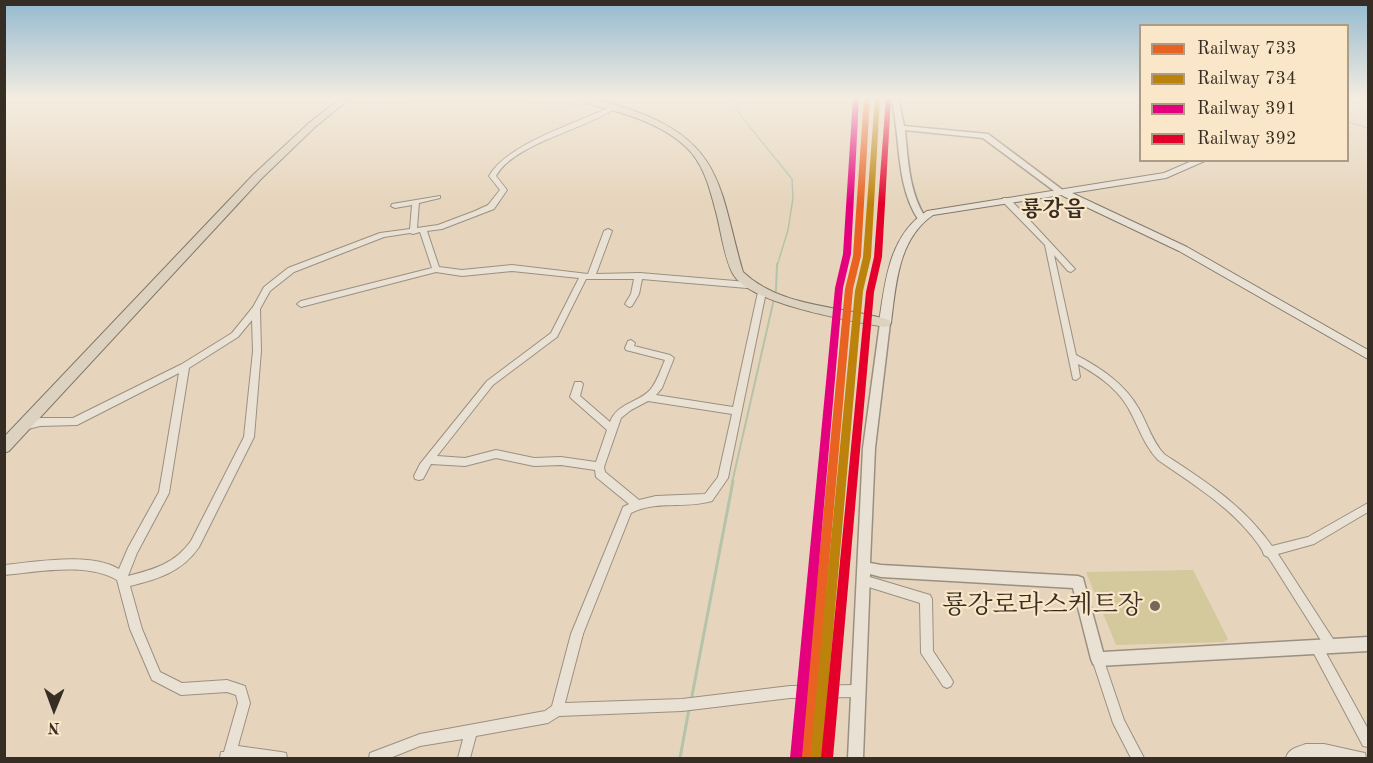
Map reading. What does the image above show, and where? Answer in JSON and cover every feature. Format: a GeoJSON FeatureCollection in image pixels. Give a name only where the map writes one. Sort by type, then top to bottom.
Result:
{"type":"FeatureCollection","features":[{"type":"Feature","properties":{"kind":"main road"},"geometry":{"type":"LineString","coordinates":[[4,447],[264,169],[306,133]]}},
{"type":"Feature","properties":{"kind":"main road"},"geometry":{"type":"LineString","coordinates":[[672,133],[701,158],[738,273],[747,285],[770,295],[885,323],[898,253],[921,217],[930,213],[1166,175],[1198,162]]}},
{"type":"Feature","properties":{"kind":"main road"},"geometry":{"type":"LineString","coordinates":[[1060,191],[1184,249],[1368,355]]}},
{"type":"Feature","properties":{"kind":"street"},"geometry":{"type":"LineString","coordinates":[[24,426],[40,422],[74,422],[185,366],[231,338],[256,309],[271,285],[291,270],[383,235],[423,231],[446,225],[491,207],[504,190],[492,176],[496,166],[513,155],[560,133]]}},
{"type":"Feature","properties":{"kind":"street"},"geometry":{"type":"LineString","coordinates":[[903,133],[910,197],[921,217]]}},
{"type":"Feature","properties":{"kind":"street"},"geometry":{"type":"LineString","coordinates":[[950,133],[985,136],[1060,191]]}},
{"type":"Feature","properties":{"kind":"street"},"geometry":{"type":"LineString","coordinates":[[395,206],[438,197]]}},
{"type":"Feature","properties":{"kind":"street"},"geometry":{"type":"LineString","coordinates":[[1006,200],[1071,269]]}},
{"type":"Feature","properties":{"kind":"street"},"geometry":{"type":"LineString","coordinates":[[413,232],[416,202]]}},
{"type":"Feature","properties":{"kind":"street"},"geometry":{"type":"LineString","coordinates":[[423,231],[436,269]]}},
{"type":"Feature","properties":{"kind":"street"},"geometry":{"type":"LineString","coordinates":[[419,476],[490,383],[554,335],[588,277],[608,231]]}},
{"type":"Feature","properties":{"kind":"street"},"geometry":{"type":"LineString","coordinates":[[1048,246],[1076,377]]}},
{"type":"Feature","properties":{"kind":"street"},"geometry":{"type":"LineString","coordinates":[[301,304],[436,269],[457,273],[512,268],[588,277],[638,276],[747,285]]}},
{"type":"Feature","properties":{"kind":"street"},"geometry":{"type":"LineString","coordinates":[[629,303],[635,294],[638,276]]}},
{"type":"Feature","properties":{"kind":"street"},"geometry":{"type":"LineString","coordinates":[[557,710],[578,634],[627,510],[636,504],[648,501],[694,501],[708,498],[723,478],[738,411],[770,295]]}},
{"type":"Feature","properties":{"kind":"street"},"geometry":{"type":"LineString","coordinates":[[4,570],[100,566],[112,570],[123,579],[163,572],[185,557],[195,544],[242,455],[249,437],[254,407],[256,309]]}},
{"type":"Feature","properties":{"kind":"street"},"geometry":{"type":"LineString","coordinates":[[855,759],[869,448],[885,323]]}},
{"type":"Feature","properties":{"kind":"street"},"geometry":{"type":"LineString","coordinates":[[631,343],[629,348],[670,358],[657,388],[617,417],[598,467],[600,474],[636,504]]}},
{"type":"Feature","properties":{"kind":"street"},"geometry":{"type":"LineString","coordinates":[[1072,357],[1111,378],[1136,413],[1152,449],[1226,502],[1241,516],[1268,552],[1323,646],[1368,741]]}},
{"type":"Feature","properties":{"kind":"street"},"geometry":{"type":"LineString","coordinates":[[185,366],[164,493],[132,551],[123,579],[136,629],[153,670],[160,680],[181,689],[227,686],[241,690],[244,703],[227,757]]}},
{"type":"Feature","properties":{"kind":"street"},"geometry":{"type":"LineString","coordinates":[[578,384],[575,397],[611,428]]}},
{"type":"Feature","properties":{"kind":"street"},"geometry":{"type":"LineString","coordinates":[[646,397],[738,411]]}},
{"type":"Feature","properties":{"kind":"street"},"geometry":{"type":"LineString","coordinates":[[429,460],[465,462],[496,454],[534,462],[561,461],[598,467]]}},
{"type":"Feature","properties":{"kind":"street"},"geometry":{"type":"LineString","coordinates":[[1268,552],[1310,541],[1368,507]]}},
{"type":"Feature","properties":{"kind":"street"},"geometry":{"type":"LineString","coordinates":[[863,573],[881,571],[1078,582],[1098,659],[1119,723],[1138,759]]}},
{"type":"Feature","properties":{"kind":"street"},"geometry":{"type":"LineString","coordinates":[[863,573],[926,599],[927,653],[947,682]]}},
{"type":"Feature","properties":{"kind":"street"},"geometry":{"type":"LineString","coordinates":[[1098,659],[1368,644]]}},
{"type":"Feature","properties":{"kind":"street"},"geometry":{"type":"LineString","coordinates":[[375,759],[420,741],[548,717],[557,710],[682,705],[790,692],[858,691]]}},
{"type":"Feature","properties":{"kind":"street"},"geometry":{"type":"LineString","coordinates":[[464,759],[471,731]]}},
{"type":"Feature","properties":{"kind":"street"},"geometry":{"type":"LineString","coordinates":[[1292,759],[1302,751],[1313,750],[1360,759]]}},
{"type":"Feature","properties":{"kind":"street"},"geometry":{"type":"LineString","coordinates":[[227,757],[240,752],[261,753],[281,759]]}},
{"type":"Feature","properties":{"kind":"shaded area","name":"룡강로라스케트장"},"geometry":{"type":"Polygon","coordinates":[[[1193,570],[1228,639],[1224,642],[1116,645],[1086,572],[1193,570]]]}},
{"type":"Feature","properties":{"kind":"waterway"},"geometry":{"type":"LineString","coordinates":[[754,133],[792,179],[793,198],[788,230],[777,266]]}},
{"type":"Feature","properties":{"kind":"waterway"},"geometry":{"type":"LineString","coordinates":[[732,483],[776,290],[777,264]]}},
{"type":"Feature","properties":{"kind":"waterway"},"geometry":{"type":"LineString","coordinates":[[691,701],[733,481]]}},
{"type":"Feature","properties":{"kind":"waterway"},"geometry":{"type":"LineString","coordinates":[[680,758],[689,709]]}},
{"type":"Feature","properties":{"kind":"rail line","name":"391"},"geometry":{"type":"LineString","coordinates":[[796,757],[839,288],[847,254],[854,133]]}},
{"type":"Feature","properties":{"kind":"rail line","name":"733"},"geometry":{"type":"LineString","coordinates":[[806,758],[849,289],[857,256],[865,133]]}},
{"type":"Feature","properties":{"kind":"rail line","name":"734"},"geometry":{"type":"LineString","coordinates":[[816,758],[859,291],[867,257],[875,133]]}},
{"type":"Feature","properties":{"kind":"rail line","name":"392"},"geometry":{"type":"LineString","coordinates":[[827,758],[870,292],[878,257],[886,133]]}},
{"type":"Feature","properties":{"kind":"place","name":"룡강로라스케트장"},"geometry":{"type":"Point","coordinates":[1155,606]}},
{"type":"Feature","properties":{"kind":"district","name":"룡강읍"},"geometry":{"type":"Point","coordinates":[1053,210]}}]}
